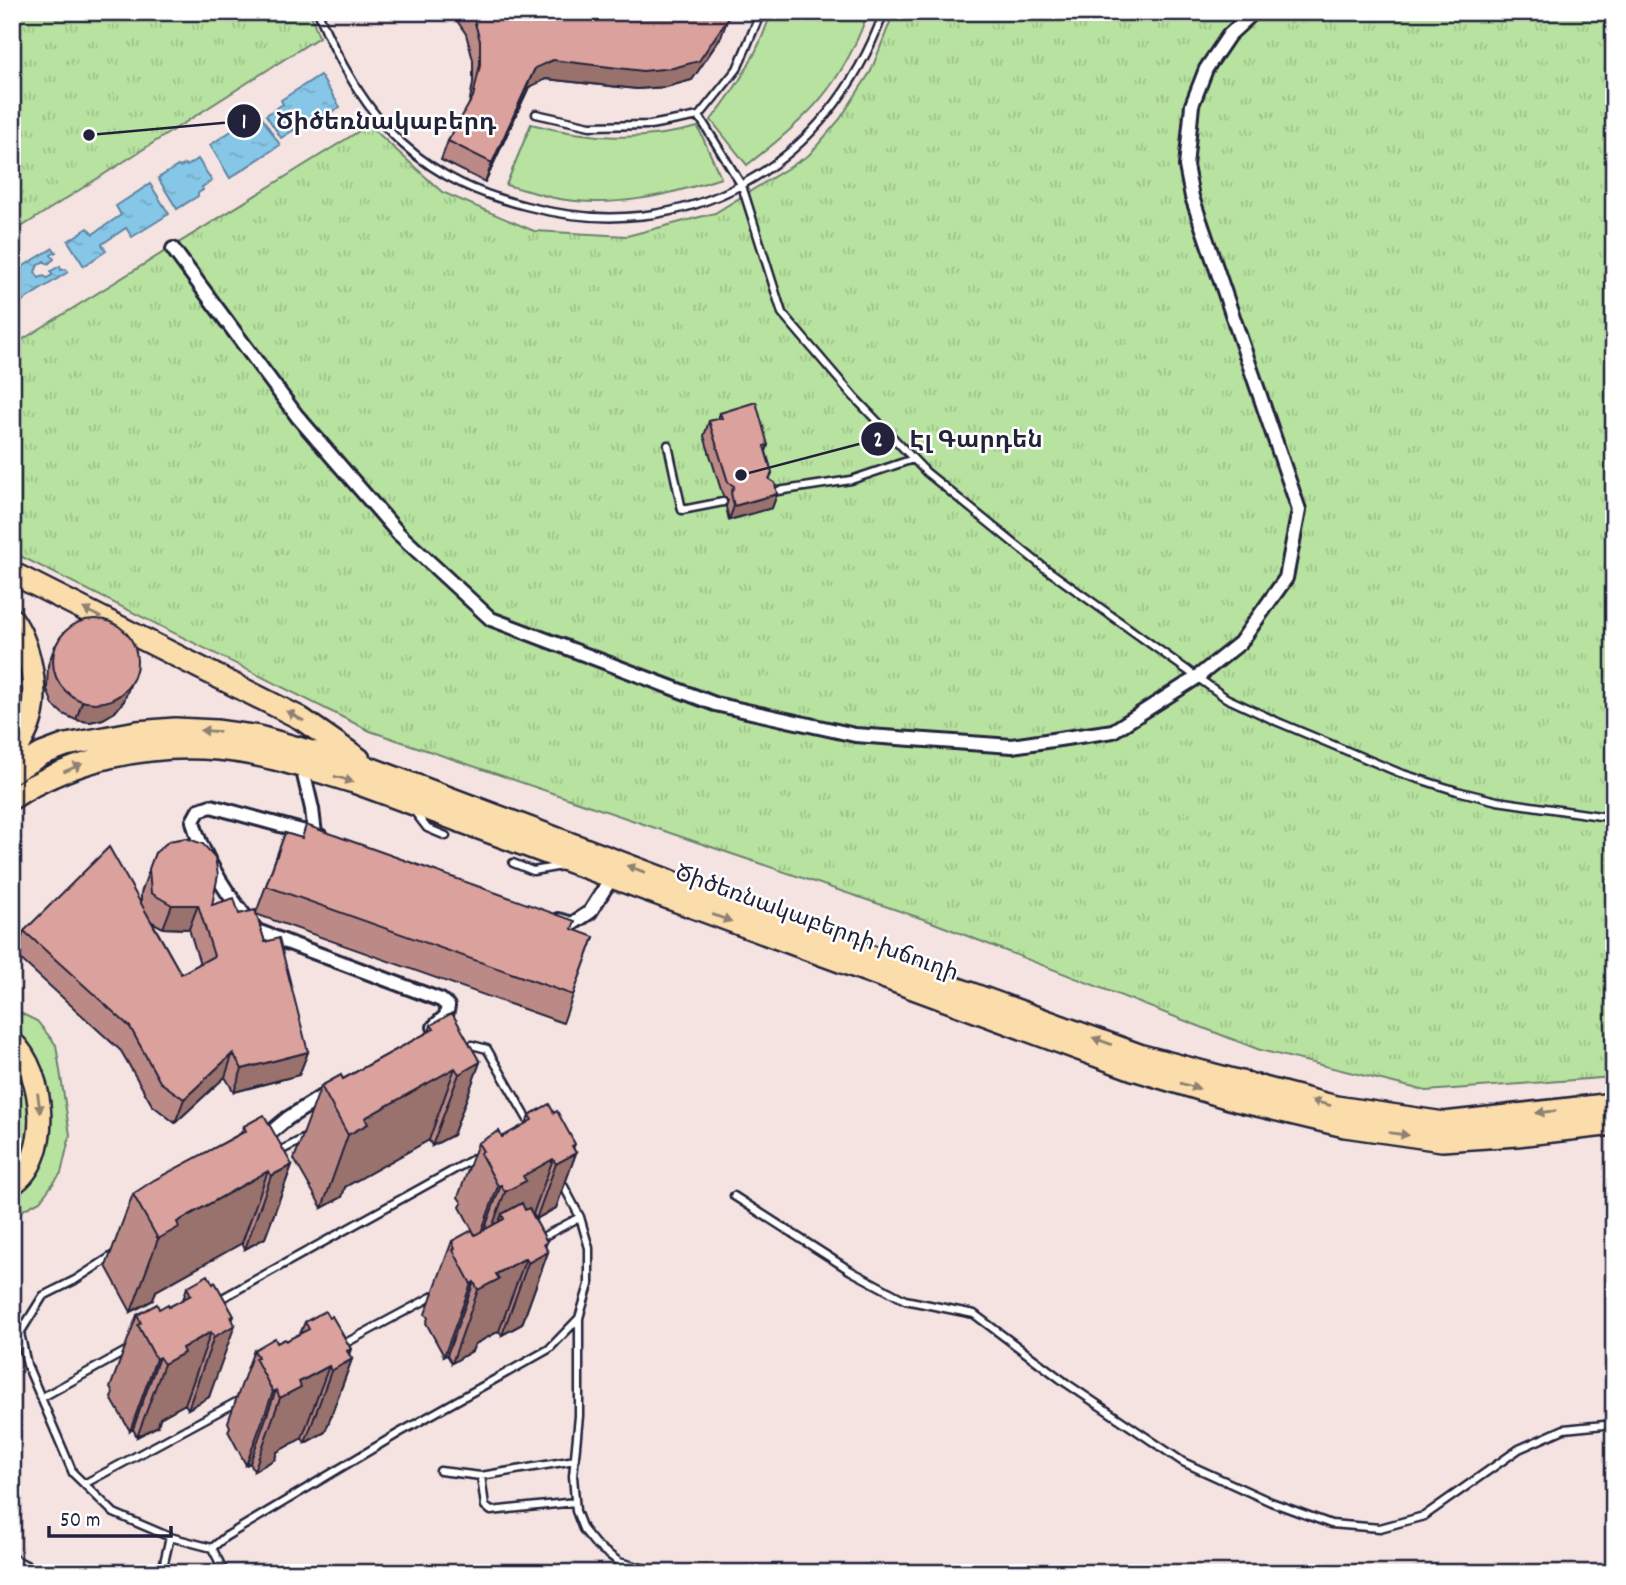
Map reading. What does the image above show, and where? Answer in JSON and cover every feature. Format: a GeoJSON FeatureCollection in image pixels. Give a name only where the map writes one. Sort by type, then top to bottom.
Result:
{"type":"FeatureCollection","features":[{"type":"Feature","properties":{"kind":"main road"},"geometry":{"type":"LineString","coordinates":[[12,573],[300,718],[372,769]]}},
{"type":"Feature","properties":{"kind":"main road"},"geometry":{"type":"LineString","coordinates":[[12,619],[19,629],[33,669],[32,717],[12,757]]}},
{"type":"Feature","properties":{"kind":"main road","name":"Ծիծեռնակաբերդի խճուղի"},"geometry":{"type":"LineString","coordinates":[[12,772],[42,754],[66,745],[114,735],[175,729],[259,737],[372,769],[1142,1056],[1336,1107],[1444,1123],[1614,1104]]}},
{"type":"Feature","properties":{"kind":"main road","name":"Ծիծեռնակաբերդի խճուղի"},"geometry":{"type":"LineString","coordinates":[[12,798],[85,763],[115,755],[179,748],[219,749],[273,759],[354,782],[1133,1069],[1284,1111],[1345,1126],[1442,1140],[1614,1124]]}},
{"type":"Feature","properties":{"kind":"main road"},"geometry":{"type":"LineString","coordinates":[[12,1042],[19,1048],[36,1081],[41,1119],[33,1158],[18,1181],[12,1184]]}},
{"type":"Feature","properties":{"kind":"street"},"geometry":{"type":"LineString","coordinates":[[173,249],[297,416],[399,534],[491,619],[715,704],[855,735],[1012,746],[1113,731],[1196,678],[1240,643],[1286,578],[1298,510],[1192,197],[1186,166],[1192,105],[1206,69],[1229,35],[1254,12]]}},
{"type":"Feature","properties":{"kind":"street"},"geometry":{"type":"LineString","coordinates":[[304,775],[315,834]]}},
{"type":"Feature","properties":{"kind":"street"},"geometry":{"type":"LineString","coordinates":[[328,839],[211,806],[199,810],[193,821],[198,840],[241,912],[257,931],[441,1000],[448,1006],[446,1016],[418,1038]]}},
{"type":"Feature","properties":{"kind":"street"},"geometry":{"type":"LineString","coordinates":[[547,916],[572,924],[590,912],[612,877]]}},
{"type":"Feature","properties":{"kind":"street"},"geometry":{"type":"LineString","coordinates":[[267,1153],[264,1138],[288,1118],[335,1089]]}},
{"type":"Feature","properties":{"kind":"lane"},"geometry":{"type":"LineString","coordinates":[[318,12],[330,42],[372,109],[402,145],[443,175],[469,189],[539,209],[589,218],[640,217],[689,207],[742,186],[804,139],[832,109],[856,75],[884,12]]}},
{"type":"Feature","properties":{"kind":"lane"},"geometry":{"type":"LineString","coordinates":[[536,114],[590,126],[650,125],[699,116],[737,69],[761,12]]}},
{"type":"Feature","properties":{"kind":"lane"},"geometry":{"type":"LineString","coordinates":[[699,116],[742,186],[782,313],[854,397],[926,472],[1042,566],[1196,678],[1236,703],[1331,745],[1400,773],[1497,801],[1614,818]]}},
{"type":"Feature","properties":{"kind":"lane"},"geometry":{"type":"LineString","coordinates":[[668,446],[682,510],[723,502]]}},
{"type":"Feature","properties":{"kind":"lane"},"geometry":{"type":"LineString","coordinates":[[769,492],[852,480],[913,459]]}},
{"type":"Feature","properties":{"kind":"lane"},"geometry":{"type":"LineString","coordinates":[[406,801],[427,828],[446,836]]}},
{"type":"Feature","properties":{"kind":"lane"},"geometry":{"type":"LineString","coordinates":[[513,863],[533,871],[574,863]]}},
{"type":"Feature","properties":{"kind":"lane"},"geometry":{"type":"LineString","coordinates":[[460,1051],[472,1045],[487,1049],[532,1127],[520,1134]]}},
{"type":"Feature","properties":{"kind":"lane"},"geometry":{"type":"LineString","coordinates":[[267,1153],[319,1130]]}},
{"type":"Feature","properties":{"kind":"lane"},"geometry":{"type":"LineString","coordinates":[[208,1306],[484,1154]]}},
{"type":"Feature","properties":{"kind":"lane"},"geometry":{"type":"LineString","coordinates":[[556,1172],[580,1217],[589,1248],[589,1285],[579,1318],[579,1416],[573,1476],[576,1511],[583,1529],[596,1545],[619,1562],[661,1573]]}},
{"type":"Feature","properties":{"kind":"lane"},"geometry":{"type":"LineString","coordinates":[[734,1196],[851,1271],[905,1300],[974,1314],[1066,1382],[1183,1462],[1271,1502],[1331,1524],[1380,1528],[1424,1516],[1519,1448],[1564,1429],[1614,1424]]}},
{"type":"Feature","properties":{"kind":"lane"},"geometry":{"type":"LineString","coordinates":[[532,1243],[580,1217]]}},
{"type":"Feature","properties":{"kind":"lane"},"geometry":{"type":"LineString","coordinates":[[120,1251],[75,1280],[43,1296],[20,1334],[27,1365],[73,1473],[114,1513],[170,1537],[212,1548],[225,1573]]}},
{"type":"Feature","properties":{"kind":"lane"},"geometry":{"type":"LineString","coordinates":[[338,1347],[447,1289]]}},
{"type":"Feature","properties":{"kind":"lane"},"geometry":{"type":"LineString","coordinates":[[212,1548],[225,1537],[388,1440],[549,1349],[579,1318]]}},
{"type":"Feature","properties":{"kind":"lane"},"geometry":{"type":"LineString","coordinates":[[41,1398],[136,1345]]}},
{"type":"Feature","properties":{"kind":"lane"},"geometry":{"type":"LineString","coordinates":[[84,1484],[242,1399]]}},
{"type":"Feature","properties":{"kind":"lane"},"geometry":{"type":"LineString","coordinates":[[440,1471],[481,1476],[575,1460]]}},
{"type":"Feature","properties":{"kind":"lane"},"geometry":{"type":"LineString","coordinates":[[481,1476],[485,1506],[491,1511],[575,1502]]}},
{"type":"Feature","properties":{"kind":"lane"},"geometry":{"type":"LineString","coordinates":[[157,1573],[163,1567],[170,1537]]}},
{"type":"Feature","properties":{"kind":"lane"},"geometry":{"type":"LineString","coordinates":[[12,1558],[41,1573]]}},
{"type":"Feature","properties":{"kind":"green space"},"geometry":{"type":"Polygon","coordinates":[[[12,12],[310,12],[319,37],[12,233],[12,12]]]}},
{"type":"Feature","properties":{"kind":"green space"},"geometry":{"type":"Polygon","coordinates":[[[771,12],[868,12],[847,60],[821,99],[788,132],[747,165],[711,120],[746,69],[771,12]]]}},
{"type":"Feature","properties":{"kind":"green space"},"geometry":{"type":"Polygon","coordinates":[[[894,12],[1614,12],[1614,1077],[1426,1091],[1260,1050],[929,921],[370,731],[12,552],[12,346],[369,125],[442,192],[534,231],[627,236],[715,213],[809,155],[840,119],[871,71],[894,12]]]}},
{"type":"Feature","properties":{"kind":"green space"},"geometry":{"type":"Polygon","coordinates":[[[531,124],[573,133],[614,137],[656,135],[698,127],[721,178],[639,199],[597,202],[554,198],[506,185],[531,124]]]}},
{"type":"Feature","properties":{"kind":"green space"},"geometry":{"type":"Polygon","coordinates":[[[12,1009],[37,1021],[56,1045],[70,1135],[61,1173],[40,1201],[12,1216],[12,1196],[30,1181],[41,1160],[47,1140],[49,1099],[37,1059],[26,1042],[12,1028],[12,1009]]]}},
{"type":"Feature","properties":{"kind":"green space"},"geometry":{"type":"Polygon","coordinates":[[[12,1057],[27,1089],[30,1113],[24,1148],[12,1167],[12,1057]]]}},
{"type":"Feature","properties":{"kind":"water"},"geometry":{"type":"Polygon","coordinates":[[[320,75],[340,107],[300,132],[297,128],[281,138],[266,115],[283,104],[281,100],[320,75]]]}},
{"type":"Feature","properties":{"kind":"water"},"geometry":{"type":"Polygon","coordinates":[[[259,113],[280,145],[230,178],[210,145],[259,113]]]}},
{"type":"Feature","properties":{"kind":"water"},"geometry":{"type":"Polygon","coordinates":[[[198,159],[212,181],[202,187],[203,190],[198,196],[177,209],[158,178],[178,166],[187,166],[198,159]]]}},
{"type":"Feature","properties":{"kind":"water"},"geometry":{"type":"Polygon","coordinates":[[[150,184],[169,214],[132,237],[126,228],[102,244],[106,251],[84,266],[68,241],[88,228],[93,234],[121,215],[116,206],[150,184]]]}},
{"type":"Feature","properties":{"kind":"water"},"geometry":{"type":"Polygon","coordinates":[[[53,248],[56,252],[51,255],[54,259],[48,264],[44,261],[38,265],[35,272],[39,278],[47,278],[52,275],[51,271],[60,266],[61,270],[66,269],[68,272],[13,307],[12,273],[53,248]]]}},
{"type":"Feature","properties":{"kind":"building"},"geometry":{"type":"Polygon","coordinates":[[[470,12],[729,12],[728,18],[699,61],[673,68],[643,71],[553,60],[535,68],[492,163],[448,141],[473,97],[480,65],[480,41],[470,12]]]}},
{"type":"Feature","properties":{"kind":"building"},"geometry":{"type":"Polygon","coordinates":[[[756,402],[768,445],[764,446],[772,473],[769,479],[775,483],[777,494],[734,506],[731,493],[734,486],[728,482],[709,421],[722,418],[720,413],[756,402]]]}},
{"type":"Feature","properties":{"kind":"building"},"geometry":{"type":"Polygon","coordinates":[[[95,619],[111,622],[125,631],[134,645],[137,661],[134,677],[125,691],[111,700],[95,703],[79,700],[65,691],[56,677],[53,661],[56,645],[65,631],[79,622],[95,619]]]}},
{"type":"Feature","properties":{"kind":"building"},"geometry":{"type":"Polygon","coordinates":[[[306,825],[575,921],[572,929],[594,937],[573,995],[266,886],[285,833],[302,838],[306,825]]]}},
{"type":"Feature","properties":{"kind":"building"},"geometry":{"type":"Polygon","coordinates":[[[186,838],[203,844],[215,857],[218,875],[212,905],[234,898],[239,914],[255,910],[265,942],[279,938],[308,1052],[242,1069],[233,1053],[184,1099],[160,1082],[130,1027],[24,931],[109,847],[181,974],[214,956],[198,905],[172,905],[151,893],[149,869],[155,853],[169,841],[186,838]]]}},
{"type":"Feature","properties":{"kind":"building"},"geometry":{"type":"Polygon","coordinates":[[[452,1013],[480,1062],[459,1074],[455,1068],[365,1118],[368,1124],[348,1135],[321,1086],[341,1075],[343,1079],[434,1029],[431,1025],[452,1013]]]}},
{"type":"Feature","properties":{"kind":"building"},"geometry":{"type":"Polygon","coordinates":[[[549,1104],[554,1113],[557,1111],[575,1144],[572,1146],[576,1153],[556,1164],[553,1159],[523,1176],[526,1181],[505,1192],[501,1185],[498,1186],[480,1153],[483,1151],[478,1143],[499,1131],[502,1137],[532,1120],[529,1115],[549,1104]]]}},
{"type":"Feature","properties":{"kind":"building"},"geometry":{"type":"Polygon","coordinates":[[[264,1115],[292,1165],[271,1176],[268,1171],[177,1222],[179,1227],[158,1239],[133,1194],[246,1131],[244,1126],[264,1115]]]}},
{"type":"Feature","properties":{"kind":"building"},"geometry":{"type":"Polygon","coordinates":[[[522,1203],[525,1210],[529,1208],[547,1242],[544,1244],[548,1252],[528,1263],[526,1258],[496,1274],[499,1279],[478,1290],[474,1282],[471,1284],[453,1250],[452,1241],[472,1230],[475,1235],[504,1219],[502,1214],[522,1203]]]}},
{"type":"Feature","properties":{"kind":"building"},"geometry":{"type":"Polygon","coordinates":[[[208,1275],[213,1284],[215,1282],[234,1316],[231,1317],[235,1325],[214,1337],[211,1332],[182,1348],[184,1353],[164,1364],[159,1357],[156,1359],[138,1325],[141,1323],[137,1315],[157,1304],[159,1309],[168,1304],[169,1307],[191,1295],[187,1287],[208,1275]]]}},
{"type":"Feature","properties":{"kind":"building"},"geometry":{"type":"Polygon","coordinates":[[[325,1311],[329,1318],[332,1316],[351,1349],[347,1351],[352,1359],[331,1371],[329,1366],[299,1382],[301,1387],[280,1398],[276,1390],[273,1392],[255,1358],[258,1357],[254,1350],[275,1338],[277,1343],[285,1339],[286,1341],[309,1329],[305,1322],[325,1311]]]}},
{"type":"Feature","properties":{"kind":"place","name":"Ծիծեռնակաբերդ"},"geometry":{"type":"Point","coordinates":[89,135]}},
{"type":"Feature","properties":{"kind":"place","name":"Էլ Գարդեն"},"geometry":{"type":"Point","coordinates":[741,475]}}]}
